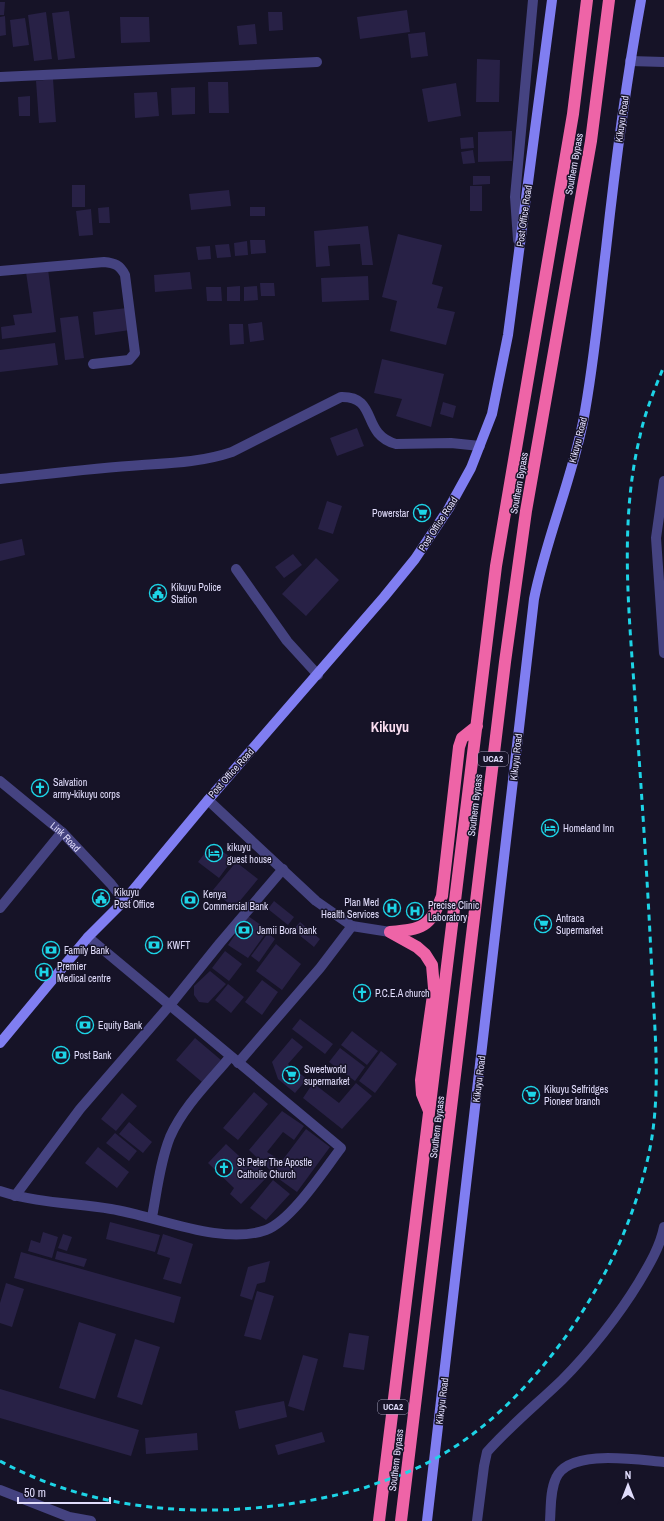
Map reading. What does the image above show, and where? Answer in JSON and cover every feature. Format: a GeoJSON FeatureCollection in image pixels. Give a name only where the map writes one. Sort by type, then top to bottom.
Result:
{"type":"FeatureCollection","features":[{"type":"Feature","properties":{"kind":"highway","name":"Southern Bypass"},"geometry":{"type":"LineString","coordinates":[[379,1521],[497,559],[573,114],[587,0]]}},
{"type":"Feature","properties":{"kind":"highway","name":"Southern Bypass"},"geometry":{"type":"LineString","coordinates":[[401,1521],[506,654],[526,511],[591,141],[609,0]]}},
{"type":"Feature","properties":{"kind":"highway"},"geometry":{"type":"LineString","coordinates":[[390,932],[417,928],[431,920],[436,914],[444,884],[458,747],[462,738],[477,726]]}},
{"type":"Feature","properties":{"kind":"highway"},"geometry":{"type":"LineString","coordinates":[[390,932],[417,947],[425,954],[432,965],[434,988],[421,1080],[422,1094],[429,1112]]}},
{"type":"Feature","properties":{"kind":"main road","name":"Post Office Road"},"geometry":{"type":"LineString","coordinates":[[0,1043],[88,937],[124,901],[208,800],[318,675],[415,560],[449,508],[471,468],[492,414],[508,335],[552,0]]}},
{"type":"Feature","properties":{"kind":"main road","name":"Kikuyu Road"},"geometry":{"type":"LineString","coordinates":[[427,1521],[534,599],[539,574],[578,445],[583,422],[597,326],[630,61],[641,0]]}},
{"type":"Feature","properties":{"kind":"street"},"geometry":{"type":"LineString","coordinates":[[519,252],[514,196],[533,0]]}},
{"type":"Feature","properties":{"kind":"street"},"geometry":{"type":"LineString","coordinates":[[630,61],[664,62]]}},
{"type":"Feature","properties":{"kind":"street"},"geometry":{"type":"LineString","coordinates":[[0,77],[317,62]]}},
{"type":"Feature","properties":{"kind":"street"},"geometry":{"type":"LineString","coordinates":[[0,271],[104,262],[114,263],[122,267],[125,275],[136,353],[129,360],[93,364]]}},
{"type":"Feature","properties":{"kind":"street"},"geometry":{"type":"LineString","coordinates":[[0,478],[142,465],[171,464],[216,457],[232,452],[341,397],[358,399],[363,403],[378,435],[396,444],[451,443],[480,446]]}},
{"type":"Feature","properties":{"kind":"street"},"geometry":{"type":"LineString","coordinates":[[664,481],[658,514],[656,538],[657,561],[662,581],[664,654]]}},
{"type":"Feature","properties":{"kind":"street"},"geometry":{"type":"LineString","coordinates":[[236,569],[287,641],[318,675]]}},
{"type":"Feature","properties":{"kind":"street","name":"Link Road"},"geometry":{"type":"LineString","coordinates":[[2,787],[62,832],[112,884],[124,901]]}},
{"type":"Feature","properties":{"kind":"street"},"geometry":{"type":"LineString","coordinates":[[208,800],[316,902],[352,926],[390,932]]}},
{"type":"Feature","properties":{"kind":"street"},"geometry":{"type":"LineString","coordinates":[[0,908],[62,832]]}},
{"type":"Feature","properties":{"kind":"street"},"geometry":{"type":"LineString","coordinates":[[15,1196],[80,1109],[170,1005],[220,943],[283,870]]}},
{"type":"Feature","properties":{"kind":"street"},"geometry":{"type":"LineString","coordinates":[[238,1064],[320,968],[352,926]]}},
{"type":"Feature","properties":{"kind":"street"},"geometry":{"type":"LineString","coordinates":[[0,1191],[15,1196],[111,1209],[152,1217],[198,1230],[239,1234],[266,1230],[280,1222],[293,1209],[341,1148],[238,1064],[88,937]]}},
{"type":"Feature","properties":{"kind":"street"},"geometry":{"type":"LineString","coordinates":[[152,1217],[163,1160],[170,1137],[182,1116],[230,1057]]}},
{"type":"Feature","properties":{"kind":"street"},"geometry":{"type":"LineString","coordinates":[[478,1521],[487,1452],[563,1379],[602,1334],[627,1300],[649,1265],[658,1247],[664,1227]]}},
{"type":"Feature","properties":{"kind":"street"},"geometry":{"type":"LineString","coordinates":[[550,1521],[553,1489],[556,1478],[561,1470],[569,1465],[603,1458],[664,1462]]}},
{"type":"Feature","properties":{"kind":"street"},"geometry":{"type":"LineString","coordinates":[[0,1490],[69,1517],[91,1521]]}},
{"type":"Feature","properties":{"kind":"building"},"geometry":{"type":"Polygon","coordinates":[[[0,2],[5,2],[4,15],[0,15],[0,2]]]}},
{"type":"Feature","properties":{"kind":"building"},"geometry":{"type":"Polygon","coordinates":[[[407,10],[410,32],[360,39],[357,17],[407,10]]]}},
{"type":"Feature","properties":{"kind":"building"},"geometry":{"type":"Polygon","coordinates":[[[69,11],[75,58],[58,60],[52,13],[69,11]]]}},
{"type":"Feature","properties":{"kind":"building"},"geometry":{"type":"Polygon","coordinates":[[[46,12],[52,59],[34,61],[28,15],[46,12]]]}},
{"type":"Feature","properties":{"kind":"building"},"geometry":{"type":"Polygon","coordinates":[[[268,12],[282,12],[283,30],[269,31],[268,12]]]}},
{"type":"Feature","properties":{"kind":"building"},"geometry":{"type":"Polygon","coordinates":[[[5,16],[6,35],[0,36],[0,17],[5,16]]]}},
{"type":"Feature","properties":{"kind":"building"},"geometry":{"type":"Polygon","coordinates":[[[120,17],[149,17],[150,42],[121,43],[120,17]]]}},
{"type":"Feature","properties":{"kind":"building"},"geometry":{"type":"Polygon","coordinates":[[[25,18],[29,45],[13,47],[10,20],[25,18]]]}},
{"type":"Feature","properties":{"kind":"building"},"geometry":{"type":"Polygon","coordinates":[[[255,24],[257,44],[239,45],[237,26],[255,24]]]}},
{"type":"Feature","properties":{"kind":"building"},"geometry":{"type":"Polygon","coordinates":[[[425,32],[428,56],[411,58],[408,34],[425,32]]]}},
{"type":"Feature","properties":{"kind":"building"},"geometry":{"type":"Polygon","coordinates":[[[477,59],[500,60],[499,102],[476,102],[477,59]]]}},
{"type":"Feature","properties":{"kind":"building"},"geometry":{"type":"Polygon","coordinates":[[[53,79],[56,122],[39,123],[36,81],[53,79]]]}},
{"type":"Feature","properties":{"kind":"building"},"geometry":{"type":"Polygon","coordinates":[[[208,82],[228,82],[229,113],[209,113],[208,82]]]}},
{"type":"Feature","properties":{"kind":"building"},"geometry":{"type":"Polygon","coordinates":[[[456,83],[461,116],[428,122],[422,89],[456,83]]]}},
{"type":"Feature","properties":{"kind":"building"},"geometry":{"type":"Polygon","coordinates":[[[195,87],[195,114],[172,115],[171,88],[195,87]]]}},
{"type":"Feature","properties":{"kind":"building"},"geometry":{"type":"Polygon","coordinates":[[[157,92],[159,116],[135,118],[134,93],[157,92]]]}},
{"type":"Feature","properties":{"kind":"building"},"geometry":{"type":"Polygon","coordinates":[[[30,96],[30,116],[19,116],[18,97],[30,96]]]}},
{"type":"Feature","properties":{"kind":"building"},"geometry":{"type":"Polygon","coordinates":[[[512,131],[512,161],[478,162],[478,132],[512,131]]]}},
{"type":"Feature","properties":{"kind":"building"},"geometry":{"type":"Polygon","coordinates":[[[473,137],[474,148],[461,149],[460,138],[473,137]]]}},
{"type":"Feature","properties":{"kind":"building"},"geometry":{"type":"Polygon","coordinates":[[[473,150],[475,163],[463,164],[461,152],[473,150]]]}},
{"type":"Feature","properties":{"kind":"building"},"geometry":{"type":"Polygon","coordinates":[[[473,176],[490,176],[490,184],[473,185],[473,176]]]}},
{"type":"Feature","properties":{"kind":"building"},"geometry":{"type":"Polygon","coordinates":[[[72,185],[85,185],[85,207],[72,207],[72,185]]]}},
{"type":"Feature","properties":{"kind":"building"},"geometry":{"type":"Polygon","coordinates":[[[470,186],[482,186],[482,211],[470,211],[470,186]]]}},
{"type":"Feature","properties":{"kind":"building"},"geometry":{"type":"Polygon","coordinates":[[[229,190],[231,206],[191,210],[189,194],[229,190]]]}},
{"type":"Feature","properties":{"kind":"building"},"geometry":{"type":"Polygon","coordinates":[[[109,207],[110,223],[99,223],[98,208],[109,207]]]}},
{"type":"Feature","properties":{"kind":"building"},"geometry":{"type":"Polygon","coordinates":[[[250,207],[265,207],[265,216],[250,216],[250,207]]]}},
{"type":"Feature","properties":{"kind":"building"},"geometry":{"type":"Polygon","coordinates":[[[91,209],[93,235],[79,236],[76,211],[91,209]]]}},
{"type":"Feature","properties":{"kind":"building"},"geometry":{"type":"Polygon","coordinates":[[[368,226],[373,265],[362,265],[360,244],[328,246],[330,266],[316,267],[314,231],[368,226]]]}},
{"type":"Feature","properties":{"kind":"building"},"geometry":{"type":"Polygon","coordinates":[[[398,234],[442,245],[432,284],[443,287],[437,308],[455,312],[446,345],[390,331],[397,301],[382,297],[398,234]]]}},
{"type":"Feature","properties":{"kind":"building"},"geometry":{"type":"Polygon","coordinates":[[[250,240],[265,240],[266,253],[251,254],[250,240]]]}},
{"type":"Feature","properties":{"kind":"building"},"geometry":{"type":"Polygon","coordinates":[[[247,241],[248,255],[235,256],[234,243],[247,241]]]}},
{"type":"Feature","properties":{"kind":"building"},"geometry":{"type":"Polygon","coordinates":[[[229,244],[231,257],[217,258],[215,245],[229,244]]]}},
{"type":"Feature","properties":{"kind":"building"},"geometry":{"type":"Polygon","coordinates":[[[210,246],[211,259],[198,260],[196,247],[210,246]]]}},
{"type":"Feature","properties":{"kind":"building"},"geometry":{"type":"Polygon","coordinates":[[[48,269],[56,332],[2,339],[1,327],[15,325],[13,315],[32,313],[26,272],[48,269]]]}},
{"type":"Feature","properties":{"kind":"building"},"geometry":{"type":"Polygon","coordinates":[[[190,272],[192,289],[155,292],[154,275],[190,272]]]}},
{"type":"Feature","properties":{"kind":"building"},"geometry":{"type":"Polygon","coordinates":[[[368,276],[369,300],[322,302],[321,278],[368,276]]]}},
{"type":"Feature","properties":{"kind":"building"},"geometry":{"type":"Polygon","coordinates":[[[260,283],[274,283],[275,296],[261,296],[260,283]]]}},
{"type":"Feature","properties":{"kind":"building"},"geometry":{"type":"Polygon","coordinates":[[[240,286],[240,301],[227,301],[227,287],[240,286]]]}},
{"type":"Feature","properties":{"kind":"building"},"geometry":{"type":"Polygon","coordinates":[[[257,286],[258,300],[244,301],[244,287],[257,286]]]}},
{"type":"Feature","properties":{"kind":"building"},"geometry":{"type":"Polygon","coordinates":[[[206,287],[221,287],[222,301],[207,301],[206,287]]]}},
{"type":"Feature","properties":{"kind":"building"},"geometry":{"type":"Polygon","coordinates":[[[127,308],[130,330],[95,335],[93,312],[127,308]]]}},
{"type":"Feature","properties":{"kind":"building"},"geometry":{"type":"Polygon","coordinates":[[[78,316],[84,358],[65,360],[60,318],[78,316]]]}},
{"type":"Feature","properties":{"kind":"building"},"geometry":{"type":"Polygon","coordinates":[[[262,322],[264,340],[250,342],[248,324],[262,322]]]}},
{"type":"Feature","properties":{"kind":"building"},"geometry":{"type":"Polygon","coordinates":[[[229,324],[243,324],[244,344],[230,345],[229,324]]]}},
{"type":"Feature","properties":{"kind":"building"},"geometry":{"type":"Polygon","coordinates":[[[55,343],[58,365],[0,372],[0,350],[55,343]]]}},
{"type":"Feature","properties":{"kind":"building"},"geometry":{"type":"Polygon","coordinates":[[[382,359],[444,374],[431,427],[396,416],[402,399],[374,393],[382,359]]]}},
{"type":"Feature","properties":{"kind":"building"},"geometry":{"type":"Polygon","coordinates":[[[443,402],[456,406],[453,418],[440,414],[443,402]]]}},
{"type":"Feature","properties":{"kind":"building"},"geometry":{"type":"Polygon","coordinates":[[[357,428],[364,446],[337,456],[330,438],[357,428]]]}},
{"type":"Feature","properties":{"kind":"building"},"geometry":{"type":"Polygon","coordinates":[[[327,501],[342,506],[333,534],[318,529],[327,501]]]}},
{"type":"Feature","properties":{"kind":"building"},"geometry":{"type":"Polygon","coordinates":[[[22,539],[25,555],[0,561],[0,544],[22,539]]]}},
{"type":"Feature","properties":{"kind":"building"},"geometry":{"type":"Polygon","coordinates":[[[293,554],[302,565],[284,578],[275,567],[293,554]]]}},
{"type":"Feature","properties":{"kind":"building"},"geometry":{"type":"Polygon","coordinates":[[[316,558],[339,580],[306,616],[282,594],[316,558]]]}},
{"type":"Feature","properties":{"kind":"building"},"geometry":{"type":"Polygon","coordinates":[[[212,844],[233,859],[219,878],[198,862],[212,844]]]}},
{"type":"Feature","properties":{"kind":"building"},"geometry":{"type":"Polygon","coordinates":[[[236,862],[258,879],[234,908],[213,890],[236,862]]]}},
{"type":"Feature","properties":{"kind":"building"},"geometry":{"type":"Polygon","coordinates":[[[274,901],[294,917],[288,925],[268,909],[274,901]]]}},
{"type":"Feature","properties":{"kind":"building"},"geometry":{"type":"Polygon","coordinates":[[[248,916],[268,930],[248,958],[228,945],[248,916]]]}},
{"type":"Feature","properties":{"kind":"building"},"geometry":{"type":"Polygon","coordinates":[[[300,922],[320,939],[314,947],[293,930],[300,922]]]}},
{"type":"Feature","properties":{"kind":"building"},"geometry":{"type":"Polygon","coordinates":[[[268,933],[275,939],[259,962],[251,956],[268,933]]]}},
{"type":"Feature","properties":{"kind":"building"},"geometry":{"type":"Polygon","coordinates":[[[276,944],[301,964],[282,990],[256,971],[276,944]]]}},
{"type":"Feature","properties":{"kind":"building"},"geometry":{"type":"Polygon","coordinates":[[[225,951],[242,964],[229,981],[212,968],[225,951]]]}},
{"type":"Feature","properties":{"kind":"building"},"geometry":{"type":"Polygon","coordinates":[[[210,971],[226,984],[208,1003],[199,1002],[194,995],[194,986],[210,971]]]}},
{"type":"Feature","properties":{"kind":"building"},"geometry":{"type":"Polygon","coordinates":[[[262,980],[278,992],[262,1015],[245,1002],[262,980]]]}},
{"type":"Feature","properties":{"kind":"building"},"geometry":{"type":"Polygon","coordinates":[[[228,984],[244,997],[231,1013],[215,1000],[228,984]]]}},
{"type":"Feature","properties":{"kind":"building"},"geometry":{"type":"Polygon","coordinates":[[[300,1019],[333,1044],[325,1054],[292,1029],[300,1019]]]}},
{"type":"Feature","properties":{"kind":"building"},"geometry":{"type":"Polygon","coordinates":[[[352,1031],[378,1051],[367,1065],[341,1045],[352,1031]]]}},
{"type":"Feature","properties":{"kind":"building"},"geometry":{"type":"Polygon","coordinates":[[[195,1038],[221,1060],[202,1082],[176,1060],[195,1038]]]}},
{"type":"Feature","properties":{"kind":"building"},"geometry":{"type":"Polygon","coordinates":[[[292,1038],[303,1047],[288,1064],[307,1079],[295,1093],[278,1079],[272,1062],[292,1038]]]}},
{"type":"Feature","properties":{"kind":"building"},"geometry":{"type":"Polygon","coordinates":[[[340,1048],[365,1067],[355,1081],[329,1062],[340,1048]]]}},
{"type":"Feature","properties":{"kind":"building"},"geometry":{"type":"Polygon","coordinates":[[[381,1051],[397,1064],[375,1093],[359,1081],[381,1051]]]}},
{"type":"Feature","properties":{"kind":"building"},"geometry":{"type":"Polygon","coordinates":[[[313,1083],[339,1103],[356,1083],[372,1096],[342,1129],[303,1098],[313,1083]]]}},
{"type":"Feature","properties":{"kind":"building"},"geometry":{"type":"Polygon","coordinates":[[[254,1092],[268,1104],[238,1140],[223,1128],[254,1092]]]}},
{"type":"Feature","properties":{"kind":"building"},"geometry":{"type":"Polygon","coordinates":[[[122,1093],[137,1106],[116,1131],[101,1119],[122,1093]]]}},
{"type":"Feature","properties":{"kind":"building"},"geometry":{"type":"Polygon","coordinates":[[[282,1111],[304,1126],[294,1140],[283,1132],[267,1152],[280,1160],[271,1171],[249,1150],[282,1111]]]}},
{"type":"Feature","properties":{"kind":"building"},"geometry":{"type":"Polygon","coordinates":[[[129,1122],[152,1142],[143,1153],[119,1134],[129,1122]]]}},
{"type":"Feature","properties":{"kind":"building"},"geometry":{"type":"Polygon","coordinates":[[[306,1129],[330,1147],[297,1192],[272,1174],[306,1129]]]}},
{"type":"Feature","properties":{"kind":"building"},"geometry":{"type":"Polygon","coordinates":[[[115,1133],[137,1151],[129,1161],[106,1143],[115,1133]]]}},
{"type":"Feature","properties":{"kind":"building"},"geometry":{"type":"Polygon","coordinates":[[[226,1144],[250,1166],[254,1162],[269,1175],[241,1204],[230,1194],[234,1188],[208,1163],[226,1144]]]}},
{"type":"Feature","properties":{"kind":"building"},"geometry":{"type":"Polygon","coordinates":[[[98,1147],[129,1172],[117,1188],[85,1163],[98,1147]]]}},
{"type":"Feature","properties":{"kind":"building"},"geometry":{"type":"Polygon","coordinates":[[[273,1180],[290,1194],[266,1220],[250,1208],[273,1180]]]}},
{"type":"Feature","properties":{"kind":"building"},"geometry":{"type":"Polygon","coordinates":[[[110,1222],[160,1235],[155,1252],[106,1239],[110,1222]]]}},
{"type":"Feature","properties":{"kind":"building"},"geometry":{"type":"Polygon","coordinates":[[[43,1232],[58,1237],[52,1258],[28,1251],[31,1240],[40,1243],[43,1232]]]}},
{"type":"Feature","properties":{"kind":"building"},"geometry":{"type":"Polygon","coordinates":[[[63,1234],[72,1237],[67,1251],[58,1248],[63,1234]]]}},
{"type":"Feature","properties":{"kind":"building"},"geometry":{"type":"Polygon","coordinates":[[[163,1234],[193,1244],[181,1284],[163,1279],[170,1258],[157,1254],[163,1234]]]}},
{"type":"Feature","properties":{"kind":"building"},"geometry":{"type":"Polygon","coordinates":[[[57,1251],[87,1259],[84,1267],[55,1259],[57,1251]]]}},
{"type":"Feature","properties":{"kind":"building"},"geometry":{"type":"Polygon","coordinates":[[[21,1252],[181,1297],[174,1323],[14,1278],[21,1252]]]}},
{"type":"Feature","properties":{"kind":"building"},"geometry":{"type":"Polygon","coordinates":[[[270,1261],[265,1282],[257,1284],[252,1300],[240,1296],[248,1267],[270,1261]]]}},
{"type":"Feature","properties":{"kind":"building"},"geometry":{"type":"Polygon","coordinates":[[[6,1283],[24,1289],[12,1327],[0,1323],[0,1303],[6,1283]]]}},
{"type":"Feature","properties":{"kind":"building"},"geometry":{"type":"Polygon","coordinates":[[[257,1291],[274,1296],[261,1340],[244,1336],[257,1291]]]}},
{"type":"Feature","properties":{"kind":"building"},"geometry":{"type":"Polygon","coordinates":[[[79,1322],[116,1334],[95,1399],[59,1388],[79,1322]]]}},
{"type":"Feature","properties":{"kind":"building"},"geometry":{"type":"Polygon","coordinates":[[[349,1333],[369,1336],[364,1370],[343,1367],[349,1333]]]}},
{"type":"Feature","properties":{"kind":"building"},"geometry":{"type":"Polygon","coordinates":[[[135,1339],[160,1347],[142,1405],[117,1397],[135,1339]]]}},
{"type":"Feature","properties":{"kind":"building"},"geometry":{"type":"Polygon","coordinates":[[[303,1355],[318,1359],[304,1411],[288,1406],[303,1355]]]}},
{"type":"Feature","properties":{"kind":"building"},"geometry":{"type":"Polygon","coordinates":[[[0,1389],[139,1430],[131,1456],[0,1418],[0,1389]]]}},
{"type":"Feature","properties":{"kind":"building"},"geometry":{"type":"Polygon","coordinates":[[[284,1401],[287,1417],[239,1429],[235,1411],[284,1401]]]}},
{"type":"Feature","properties":{"kind":"building"},"geometry":{"type":"Polygon","coordinates":[[[322,1432],[325,1442],[278,1455],[275,1445],[322,1432]]]}},
{"type":"Feature","properties":{"kind":"building"},"geometry":{"type":"Polygon","coordinates":[[[197,1433],[198,1450],[146,1454],[145,1438],[197,1433]]]}},
{"type":"Feature","properties":{"kind":"railway"},"geometry":{"type":"LineString","coordinates":[[0,1461],[43,1481],[87,1495],[133,1505],[179,1509],[226,1510],[273,1506],[319,1499],[364,1488],[403,1474],[451,1450],[493,1418],[531,1380],[548,1360],[564,1339],[591,1297],[614,1255],[633,1210],[647,1162],[655,1116],[655,1022],[645,844],[629,609],[627,539],[633,470],[640,436],[647,409],[664,366]]}},
{"type":"Feature","properties":{"kind":"place","name":"Powerstar"},"geometry":{"type":"Point","coordinates":[422,513]}},
{"type":"Feature","properties":{"kind":"place","name":"Kikuyu Police Station"},"geometry":{"type":"Point","coordinates":[158,593]}},
{"type":"Feature","properties":{"kind":"place","name":"Salvation army-kikuyu corps"},"geometry":{"type":"Point","coordinates":[40,788]}},
{"type":"Feature","properties":{"kind":"place","name":"Homeland Inn"},"geometry":{"type":"Point","coordinates":[550,828]}},
{"type":"Feature","properties":{"kind":"place","name":"kikuyu guest house"},"geometry":{"type":"Point","coordinates":[214,853]}},
{"type":"Feature","properties":{"kind":"place","name":"Kikuyu Post Office"},"geometry":{"type":"Point","coordinates":[101,898]}},
{"type":"Feature","properties":{"kind":"place","name":"Kenya Commercial Bank"},"geometry":{"type":"Point","coordinates":[190,900]}},
{"type":"Feature","properties":{"kind":"place","name":"Plan Med Health Services"},"geometry":{"type":"Point","coordinates":[392,908]}},
{"type":"Feature","properties":{"kind":"place","name":"Precise Clinic Laboratory"},"geometry":{"type":"Point","coordinates":[415,911]}},
{"type":"Feature","properties":{"kind":"place","name":"Antraca Supermarket"},"geometry":{"type":"Point","coordinates":[543,924]}},
{"type":"Feature","properties":{"kind":"place","name":"Jamii Bora bank"},"geometry":{"type":"Point","coordinates":[244,930]}},
{"type":"Feature","properties":{"kind":"place","name":"KWFT"},"geometry":{"type":"Point","coordinates":[154,945]}},
{"type":"Feature","properties":{"kind":"place","name":"Family Bank"},"geometry":{"type":"Point","coordinates":[51,950]}},
{"type":"Feature","properties":{"kind":"place","name":"Premier Medical centre"},"geometry":{"type":"Point","coordinates":[44,972]}},
{"type":"Feature","properties":{"kind":"place","name":"P.C.E.A church"},"geometry":{"type":"Point","coordinates":[362,993]}},
{"type":"Feature","properties":{"kind":"place","name":"Equity Bank"},"geometry":{"type":"Point","coordinates":[85,1025]}},
{"type":"Feature","properties":{"kind":"place","name":"Post Bank"},"geometry":{"type":"Point","coordinates":[61,1055]}},
{"type":"Feature","properties":{"kind":"place","name":"Sweetworld supermarket"},"geometry":{"type":"Point","coordinates":[291,1075]}},
{"type":"Feature","properties":{"kind":"place","name":"Kikuyu Selfridges Pioneer branch"},"geometry":{"type":"Point","coordinates":[531,1095]}},
{"type":"Feature","properties":{"kind":"place","name":"St Peter The Apostle Catholic Church"},"geometry":{"type":"Point","coordinates":[224,1168]}},
{"type":"Feature","properties":{"kind":"district","name":"Kikuyu"},"geometry":{"type":"Point","coordinates":[390,727]}}]}
